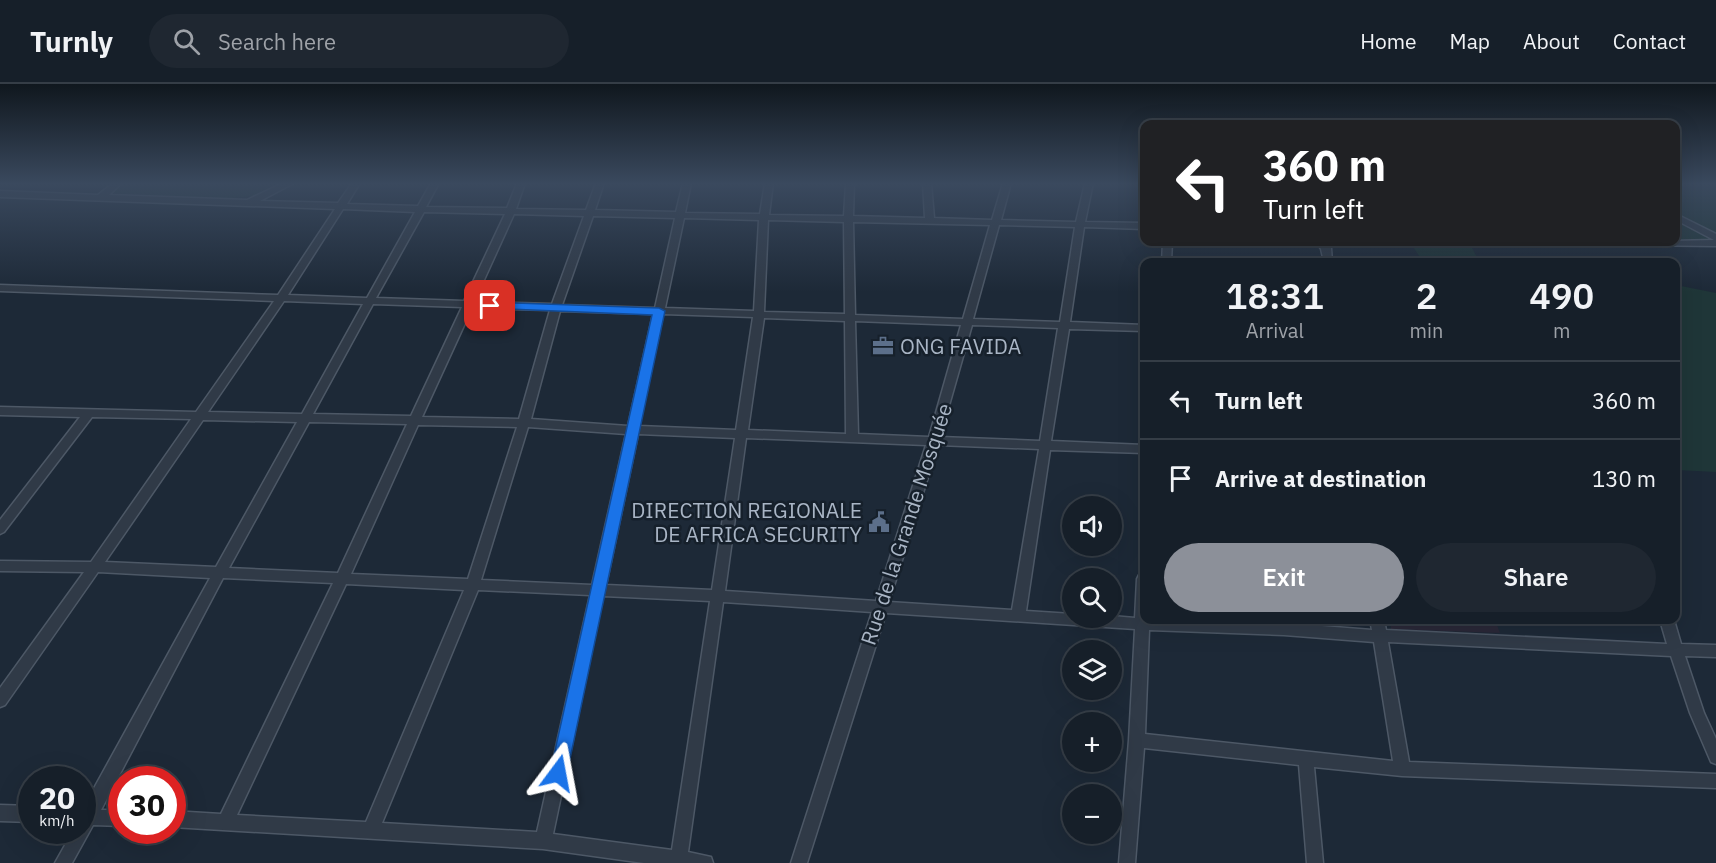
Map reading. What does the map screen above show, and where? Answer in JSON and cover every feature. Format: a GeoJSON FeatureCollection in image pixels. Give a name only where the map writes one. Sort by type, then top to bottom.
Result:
{"type":"FeatureCollection","features":[{"type":"Feature","properties":{"kind":"street"},"geometry":{"type":"LineString","coordinates":[[0,700],[280,299],[331,219]]}},
{"type":"Feature","properties":{"kind":"street"},"geometry":{"type":"LineString","coordinates":[[96,802],[413,219]]}},
{"type":"Feature","properties":{"kind":"street"},"geometry":{"type":"LineString","coordinates":[[226,821],[341,580],[507,219]]}},
{"type":"Feature","properties":{"kind":"street"},"geometry":{"type":"LineString","coordinates":[[371,831],[473,585],[525,423],[556,308],[587,219]]}},
{"type":"Feature","properties":{"kind":"street"},"geometry":{"type":"LineString","coordinates":[[543,841],[679,219]]}},
{"type":"Feature","properties":{"kind":"street"},"geometry":{"type":"LineString","coordinates":[[678,862],[743,435],[759,314],[764,219]]}},
{"type":"Feature","properties":{"kind":"street"},"geometry":{"type":"LineString","coordinates":[[848,219],[852,439]]}},
{"type":"Feature","properties":{"kind":"street"},"geometry":{"type":"LineString","coordinates":[[862,219],[1140,226]]}},
{"type":"Feature","properties":{"kind":"street","name":"Rue de la Grande Mosquée"},"geometry":{"type":"LineString","coordinates":[[799,863],[933,442],[997,219]]}},
{"type":"Feature","properties":{"kind":"street"},"geometry":{"type":"LineString","coordinates":[[1018,616],[1081,219]]}},
{"type":"Feature","properties":{"kind":"street"},"geometry":{"type":"LineString","coordinates":[[1680,219],[1716,238]]}},
{"type":"Feature","properties":{"kind":"street"},"geometry":{"type":"LineString","coordinates":[[1680,243],[1716,243]]}},
{"type":"Feature","properties":{"kind":"street"},"geometry":{"type":"LineString","coordinates":[[0,288],[368,302],[969,320],[1140,328]]}},
{"type":"Feature","properties":{"kind":"street"},"geometry":{"type":"LineString","coordinates":[[0,411],[525,423],[743,435],[1140,449]]}},
{"type":"Feature","properties":{"kind":"street"},"geometry":{"type":"LineString","coordinates":[[0,529],[89,413]]}},
{"type":"Feature","properties":{"kind":"street"},"geometry":{"type":"LineString","coordinates":[[0,566],[95,567],[719,596],[1140,624]]}},
{"type":"Feature","properties":{"kind":"street"},"geometry":{"type":"LineString","coordinates":[[1127,863],[1137,740],[1141,624],[1284,624],[1379,636],[1716,651]]}},
{"type":"Feature","properties":{"kind":"street"},"geometry":{"type":"LineString","coordinates":[[1378,624],[1401,769]]}},
{"type":"Feature","properties":{"kind":"street"},"geometry":{"type":"LineString","coordinates":[[1668,624],[1697,713],[1716,757]]}},
{"type":"Feature","properties":{"kind":"street"},"geometry":{"type":"LineString","coordinates":[[1137,740],[1401,769],[1716,781]]}},
{"type":"Feature","properties":{"kind":"street"},"geometry":{"type":"LineString","coordinates":[[1306,758],[1315,863]]}},
{"type":"Feature","properties":{"kind":"street"},"geometry":{"type":"LineString","coordinates":[[0,813],[18,814]]}},
{"type":"Feature","properties":{"kind":"street"},"geometry":{"type":"LineString","coordinates":[[186,820],[543,841],[678,862],[705,863]]}},
{"type":"Feature","properties":{"kind":"street"},"geometry":{"type":"LineString","coordinates":[[63,863],[73,844]]}},
{"type":"Feature","properties":{"kind":"shaded area"},"geometry":{"type":"Polygon","coordinates":[[[1390,624],[1497,624],[1500,633],[1391,629],[1390,624]]]}},
{"type":"Feature","properties":{"kind":"green space"},"geometry":{"type":"Polygon","coordinates":[[[1680,219],[1716,219],[1716,244],[1680,242],[1680,219]]]}},
{"type":"Feature","properties":{"kind":"green space"},"geometry":{"type":"Polygon","coordinates":[[[1413,246],[1471,246],[1477,258],[1420,258],[1413,246]]]}},
{"type":"Feature","properties":{"kind":"green space"},"geometry":{"type":"Polygon","coordinates":[[[1680,286],[1716,293],[1716,472],[1680,470],[1680,286]]]}},
{"type":"Feature","properties":{"kind":"place","name":"ONG FAVIDA"},"geometry":{"type":"Point","coordinates":[883,346]}},
{"type":"Feature","properties":{"kind":"place","name":"DIRECTION REGIONALE DE AFRICA SECURITY"},"geometry":{"type":"Point","coordinates":[879,522]}},
{"type":"Feature","properties":{"kind":"route"},"geometry":{"type":"LineString","coordinates":[[490,306],[659,311],[558,773]]}}]}
